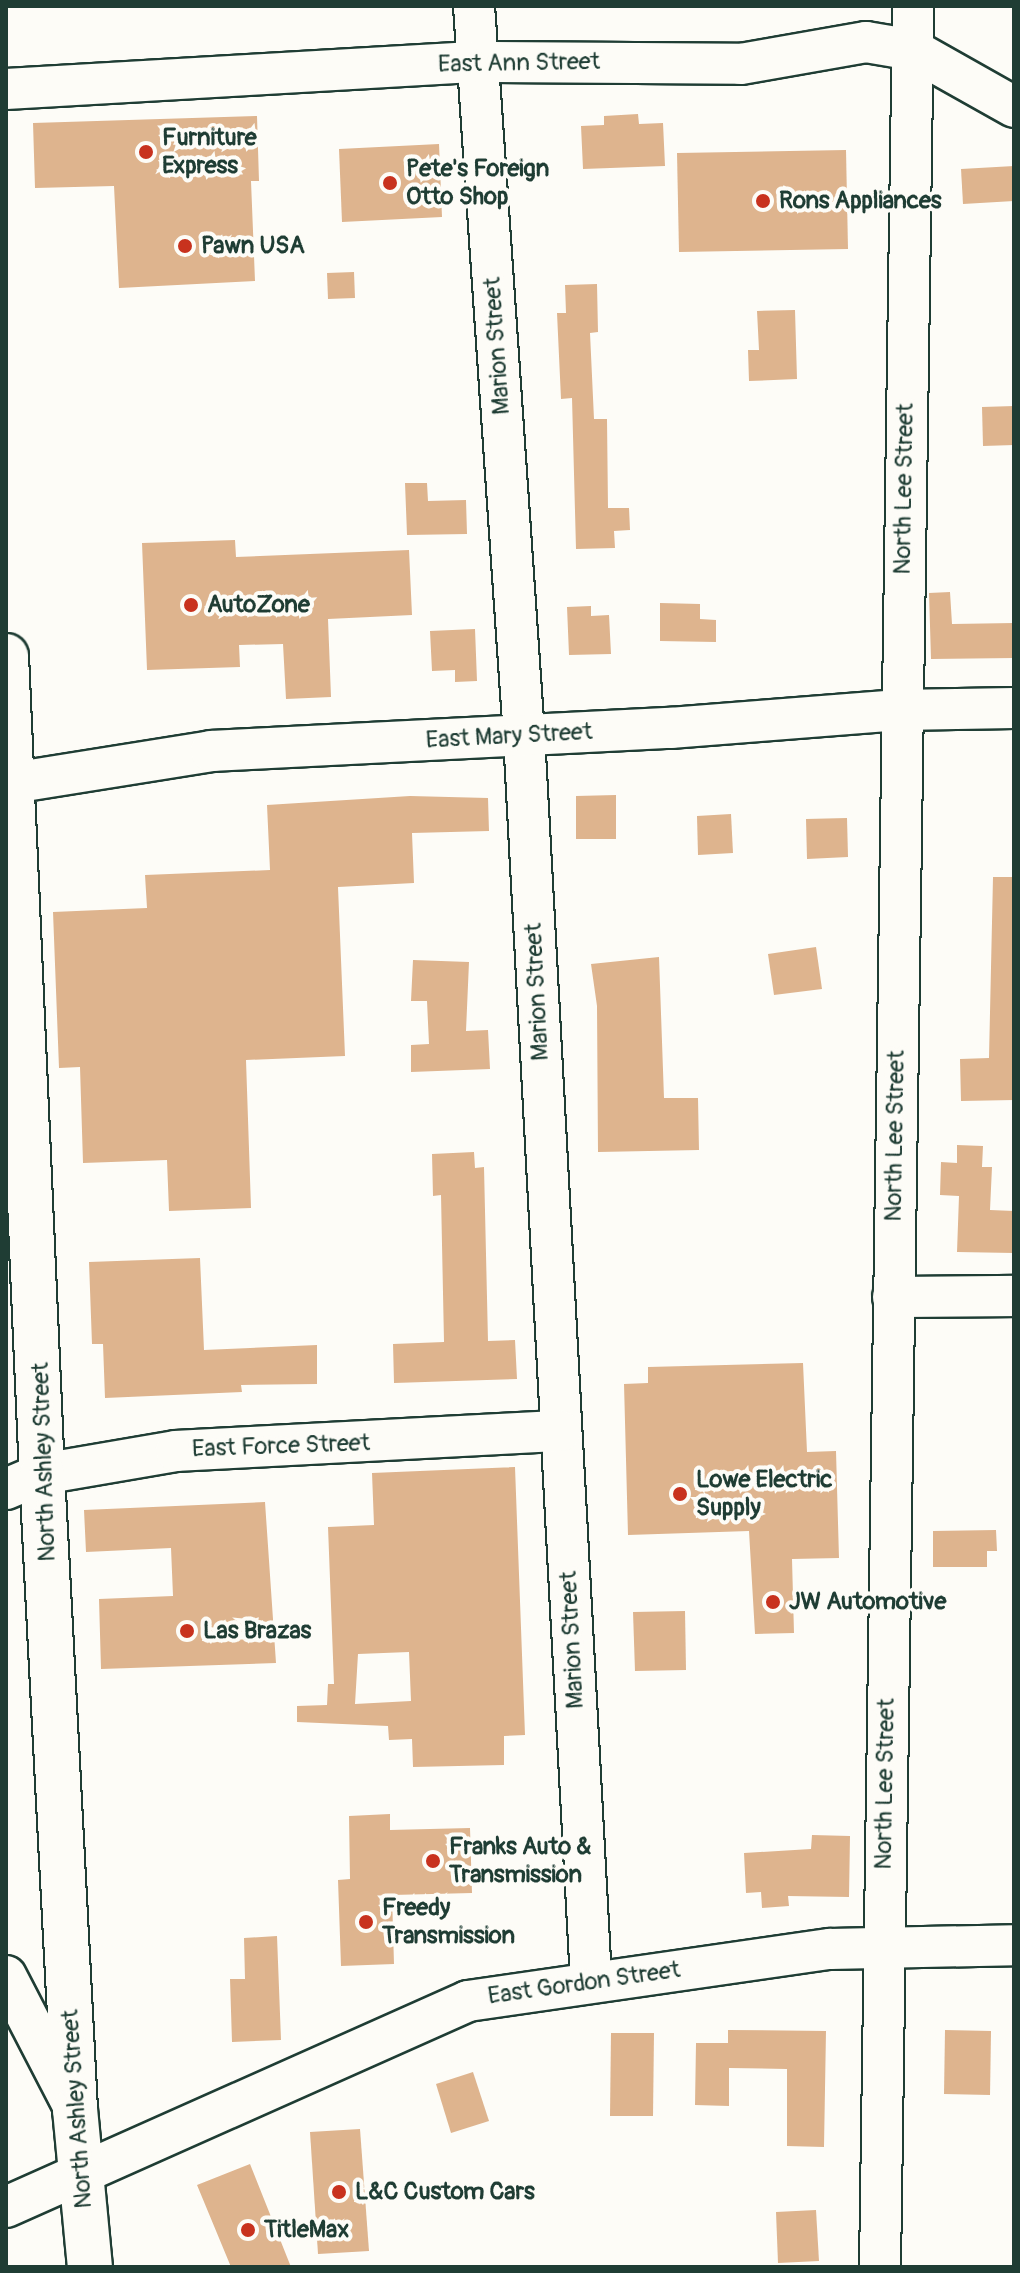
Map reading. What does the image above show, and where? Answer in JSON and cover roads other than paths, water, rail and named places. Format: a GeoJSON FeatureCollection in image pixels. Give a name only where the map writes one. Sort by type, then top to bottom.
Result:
{"type":"FeatureCollection","features":[{"type":"Feature","properties":{"kind":"main road","name":"North Ashley Street"},"geometry":{"type":"LineString","coordinates":[[6,656],[24,1482],[79,2174],[90,2267]]}},
{"type":"Feature","properties":{"kind":"street","name":"Marion Street"},"geometry":{"type":"LineString","coordinates":[[474,6],[524,735],[591,1980]]}},
{"type":"Feature","properties":{"kind":"street","name":"North Lee Street"},"geometry":{"type":"LineString","coordinates":[[880,2267],[899,710],[913,6]]}},
{"type":"Feature","properties":{"kind":"street","name":"East Ann Street"},"geometry":{"type":"LineString","coordinates":[[6,89],[477,62],[741,64],[866,42],[913,50],[1014,107]]}},
{"type":"Feature","properties":{"kind":"street","name":"East Mary Street"},"geometry":{"type":"LineString","coordinates":[[10,782],[211,751],[524,735],[899,710],[1014,708]]}},
{"type":"Feature","properties":{"kind":"street"},"geometry":{"type":"LineString","coordinates":[[893,1297],[1014,1296]]}},
{"type":"Feature","properties":{"kind":"street","name":"East Force Street"},"geometry":{"type":"LineString","coordinates":[[24,1482],[176,1451],[560,1431]]}},
{"type":"Feature","properties":{"kind":"street","name":"East Gordon Street"},"geometry":{"type":"LineString","coordinates":[[6,2207],[468,2001],[591,1980],[883,1944],[1014,1945]]}},
{"type":"Feature","properties":{"kind":"street"},"geometry":{"type":"LineString","coordinates":[[6,1976],[75,2109]]}},
{"type":"Feature","properties":{"kind":"place","name":"Furniture Express"},"geometry":{"type":"Point","coordinates":[146,152]}},
{"type":"Feature","properties":{"kind":"place","name":"Pete's Foreign Otto Shop"},"geometry":{"type":"Point","coordinates":[390,183]}},
{"type":"Feature","properties":{"kind":"place","name":"Rons Appliances"},"geometry":{"type":"Point","coordinates":[763,201]}},
{"type":"Feature","properties":{"kind":"place","name":"Pawn USA"},"geometry":{"type":"Point","coordinates":[185,246]}},
{"type":"Feature","properties":{"kind":"place","name":"AutoZone"},"geometry":{"type":"Point","coordinates":[191,605]}},
{"type":"Feature","properties":{"kind":"place","name":"Lowe Electric Supply"},"geometry":{"type":"Point","coordinates":[680,1494]}},
{"type":"Feature","properties":{"kind":"place","name":"JW Automotive"},"geometry":{"type":"Point","coordinates":[773,1602]}},
{"type":"Feature","properties":{"kind":"place","name":"Las Brazas"},"geometry":{"type":"Point","coordinates":[187,1631]}},
{"type":"Feature","properties":{"kind":"place","name":"Franks Auto & Transmission"},"geometry":{"type":"Point","coordinates":[433,1861]}},
{"type":"Feature","properties":{"kind":"place","name":"Freedy Transmission"},"geometry":{"type":"Point","coordinates":[366,1922]}},
{"type":"Feature","properties":{"kind":"place","name":"L&C Custom Cars"},"geometry":{"type":"Point","coordinates":[339,2192]}},
{"type":"Feature","properties":{"kind":"place","name":"TitleMax"},"geometry":{"type":"Point","coordinates":[248,2230]}}]}
